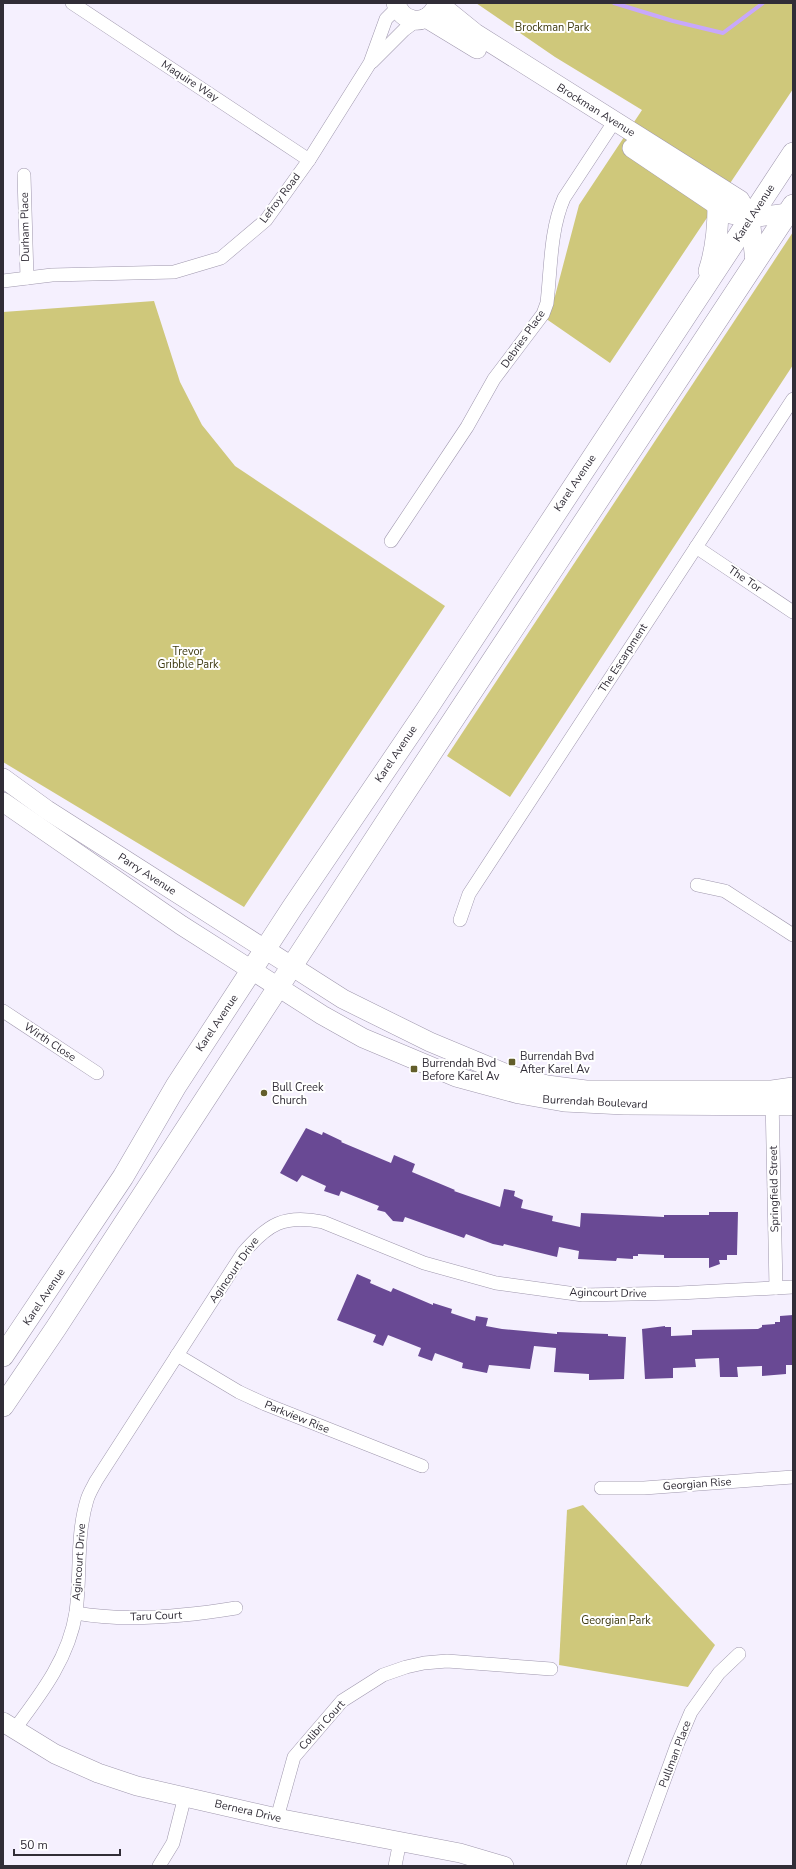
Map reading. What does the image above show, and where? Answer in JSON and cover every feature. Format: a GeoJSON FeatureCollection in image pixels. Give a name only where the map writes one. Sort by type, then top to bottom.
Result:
{"type":"FeatureCollection","features":[{"type":"Feature","properties":{"kind":"main road"},"geometry":{"type":"LineString","coordinates":[[421,20],[434,12],[438,3]]}},
{"type":"Feature","properties":{"kind":"main road","name":"Brockman Avenue"},"geometry":{"type":"LineString","coordinates":[[438,3],[475,33],[611,126],[730,214],[750,218],[791,209]]}},
{"type":"Feature","properties":{"kind":"main road","name":"Brockman Avenue"},"geometry":{"type":"LineString","coordinates":[[396,6],[405,17],[421,20],[740,200],[750,218],[755,261]]}},
{"type":"Feature","properties":{"kind":"main road","name":"Karel Avenue"},"geometry":{"type":"LineString","coordinates":[[3,1356],[123,1177],[176,1086],[265,950],[793,153]]}},
{"type":"Feature","properties":{"kind":"main road"},"geometry":{"type":"LineString","coordinates":[[701,294],[714,255],[718,225],[718,206]]}},
{"type":"Feature","properties":{"kind":"main road"},"geometry":{"type":"LineString","coordinates":[[3,1406],[64,1316],[755,261],[791,209]]}},
{"type":"Feature","properties":{"kind":"main road","name":"Parry Avenue"},"geometry":{"type":"LineString","coordinates":[[4,782],[292,967]]}},
{"type":"Feature","properties":{"kind":"main road","name":"Parry Avenue"},"geometry":{"type":"LineString","coordinates":[[3,802],[181,925],[278,988]]}},
{"type":"Feature","properties":{"kind":"main road","name":"Burrendah Boulevard"},"geometry":{"type":"LineString","coordinates":[[292,967],[342,999],[376,1017],[469,1059],[528,1081],[586,1090],[772,1098],[793,1106]]}},
{"type":"Feature","properties":{"kind":"main road","name":"Burrendah Boulevard"},"geometry":{"type":"LineString","coordinates":[[278,988],[343,1028],[394,1052],[456,1078],[520,1094],[564,1102],[624,1105],[772,1098],[793,1087]]}},
{"type":"Feature","properties":{"kind":"main road","name":"Bernera Drive"},"geometry":{"type":"LineString","coordinates":[[9,1726],[55,1754],[98,1773],[137,1786],[277,1818],[460,1853],[504,1866]]}},
{"type":"Feature","properties":{"kind":"street","name":"Maquire Way"},"geometry":{"type":"LineString","coordinates":[[72,3],[309,160]]}},
{"type":"Feature","properties":{"kind":"street","name":"Lefroy Road"},"geometry":{"type":"LineString","coordinates":[[3,281],[52,275],[174,272],[221,258],[266,220],[309,160],[370,63],[386,19],[396,6]]}},
{"type":"Feature","properties":{"kind":"street","name":"Lefroy Road"},"geometry":{"type":"LineString","coordinates":[[370,63],[404,30],[421,20]]}},
{"type":"Feature","properties":{"kind":"street","name":"Debries Place"},"geometry":{"type":"LineString","coordinates":[[391,541],[467,427],[494,379],[543,314],[547,303],[555,224],[559,210],[564,198],[611,126]]}},
{"type":"Feature","properties":{"kind":"street","name":"Durham Place"},"geometry":{"type":"LineString","coordinates":[[24,175],[27,278]]}},
{"type":"Feature","properties":{"kind":"street","name":"The Escarpment"},"geometry":{"type":"LineString","coordinates":[[460,920],[469,894],[793,399]]}},
{"type":"Feature","properties":{"kind":"street","name":"The Tor"},"geometry":{"type":"LineString","coordinates":[[696,547],[793,612]]}},
{"type":"Feature","properties":{"kind":"street"},"geometry":{"type":"LineString","coordinates":[[698,885],[725,891],[793,935]]}},
{"type":"Feature","properties":{"kind":"street","name":"Wirth Close"},"geometry":{"type":"LineString","coordinates":[[3,1010],[97,1073]]}},
{"type":"Feature","properties":{"kind":"street","name":"Springfield Street"},"geometry":{"type":"LineString","coordinates":[[772,1098],[776,1288]]}},
{"type":"Feature","properties":{"kind":"street","name":"Agincourt Drive"},"geometry":{"type":"LineString","coordinates":[[9,1726],[58,1667],[69,1641],[76,1613],[83,1517],[87,1498],[96,1481],[243,1253],[259,1235],[271,1226],[288,1220],[308,1219],[323,1222],[424,1263],[496,1283],[583,1295],[679,1293],[793,1287]]}},
{"type":"Feature","properties":{"kind":"street","name":"Parkview Rise"},"geometry":{"type":"LineString","coordinates":[[178,1355],[239,1392],[265,1404],[422,1466]]}},
{"type":"Feature","properties":{"kind":"street","name":"Georgian Rise"},"geometry":{"type":"LineString","coordinates":[[601,1488],[644,1488],[793,1477]]}},
{"type":"Feature","properties":{"kind":"street","name":"Taru Court"},"geometry":{"type":"LineString","coordinates":[[76,1613],[103,1617],[195,1614],[236,1608]]}},
{"type":"Feature","properties":{"kind":"street","name":"Pullman Place"},"geometry":{"type":"LineString","coordinates":[[633,1866],[677,1745],[691,1712],[719,1673],[739,1654]]}},
{"type":"Feature","properties":{"kind":"street","name":"Colibri Court"},"geometry":{"type":"LineString","coordinates":[[277,1818],[294,1757],[342,1701],[383,1675],[418,1664],[447,1661],[551,1669]]}},
{"type":"Feature","properties":{"kind":"street"},"geometry":{"type":"LineString","coordinates":[[159,1866],[173,1843],[185,1796]]}},
{"type":"Feature","properties":{"kind":"street"},"geometry":{"type":"LineString","coordinates":[[395,1866],[400,1841]]}},
{"type":"Feature","properties":{"kind":"green space","name":"Brockman Park"},"geometry":{"type":"Polygon","coordinates":[[[476,3],[793,3],[793,89],[610,363],[542,316],[555,296],[579,205],[642,110],[555,57],[476,3]]]}},
{"type":"Feature","properties":{"kind":"green space"},"geometry":{"type":"Polygon","coordinates":[[[793,232],[793,365],[510,797],[447,756],[793,232]]]}},
{"type":"Feature","properties":{"kind":"green space","name":"Trevor Gribble Park"},"geometry":{"type":"Polygon","coordinates":[[[154,301],[180,382],[202,425],[235,466],[445,606],[244,907],[3,762],[3,312],[154,301]]]}},
{"type":"Feature","properties":{"kind":"green space","name":"Georgian Park"},"geometry":{"type":"Polygon","coordinates":[[[583,1505],[715,1645],[688,1687],[559,1665],[567,1510],[583,1505]]]}},
{"type":"Feature","properties":{"kind":"building"},"geometry":{"type":"Polygon","coordinates":[[[306,1128],[322,1135],[323,1132],[342,1141],[341,1142],[391,1163],[394,1155],[415,1164],[412,1172],[455,1190],[454,1191],[500,1207],[504,1189],[515,1191],[514,1196],[523,1200],[521,1208],[553,1216],[552,1221],[580,1227],[581,1213],[664,1217],[664,1215],[709,1215],[709,1212],[738,1212],[737,1255],[727,1255],[727,1260],[719,1260],[720,1264],[709,1268],[709,1258],[664,1258],[664,1255],[638,1254],[638,1256],[633,1256],[633,1259],[617,1258],[616,1261],[578,1259],[579,1251],[559,1247],[557,1257],[504,1244],[503,1246],[493,1244],[466,1234],[464,1238],[405,1217],[403,1222],[393,1221],[385,1212],[377,1210],[379,1206],[341,1191],[339,1196],[324,1191],[326,1186],[302,1175],[297,1182],[280,1173],[306,1128]]]}},
{"type":"Feature","properties":{"kind":"building"},"geometry":{"type":"Polygon","coordinates":[[[357,1274],[371,1280],[370,1283],[391,1292],[393,1288],[433,1305],[433,1303],[452,1309],[451,1313],[475,1321],[476,1316],[488,1318],[486,1326],[557,1334],[557,1332],[608,1334],[608,1336],[626,1337],[624,1379],[589,1380],[589,1374],[554,1372],[556,1348],[534,1346],[530,1369],[489,1365],[487,1373],[462,1368],[463,1363],[435,1353],[432,1361],[418,1356],[421,1348],[388,1335],[383,1346],[373,1342],[376,1335],[337,1320],[357,1274]]]}},
{"type":"Feature","properties":{"kind":"building"},"geometry":{"type":"Polygon","coordinates":[[[793,1315],[792,1365],[786,1365],[786,1374],[762,1376],[762,1366],[737,1367],[738,1377],[720,1377],[719,1358],[695,1359],[696,1367],[673,1368],[673,1378],[645,1379],[642,1329],[665,1326],[671,1327],[671,1336],[692,1335],[692,1330],[758,1329],[762,1327],[762,1325],[780,1322],[780,1316],[793,1315]]]}},
{"type":"Feature","properties":{"kind":"waterway"},"geometry":{"type":"LineString","coordinates":[[614,3],[673,21],[723,33],[763,3]]}},
{"type":"Feature","properties":{"kind":"place","name":"Burrendah Bvd After Karel Av"},"geometry":{"type":"Point","coordinates":[512,1062]}},
{"type":"Feature","properties":{"kind":"place","name":"Burrendah Bvd Before Karel Av"},"geometry":{"type":"Point","coordinates":[414,1069]}},
{"type":"Feature","properties":{"kind":"place","name":"Bull Creek Church"},"geometry":{"type":"Point","coordinates":[264,1093]}}]}
